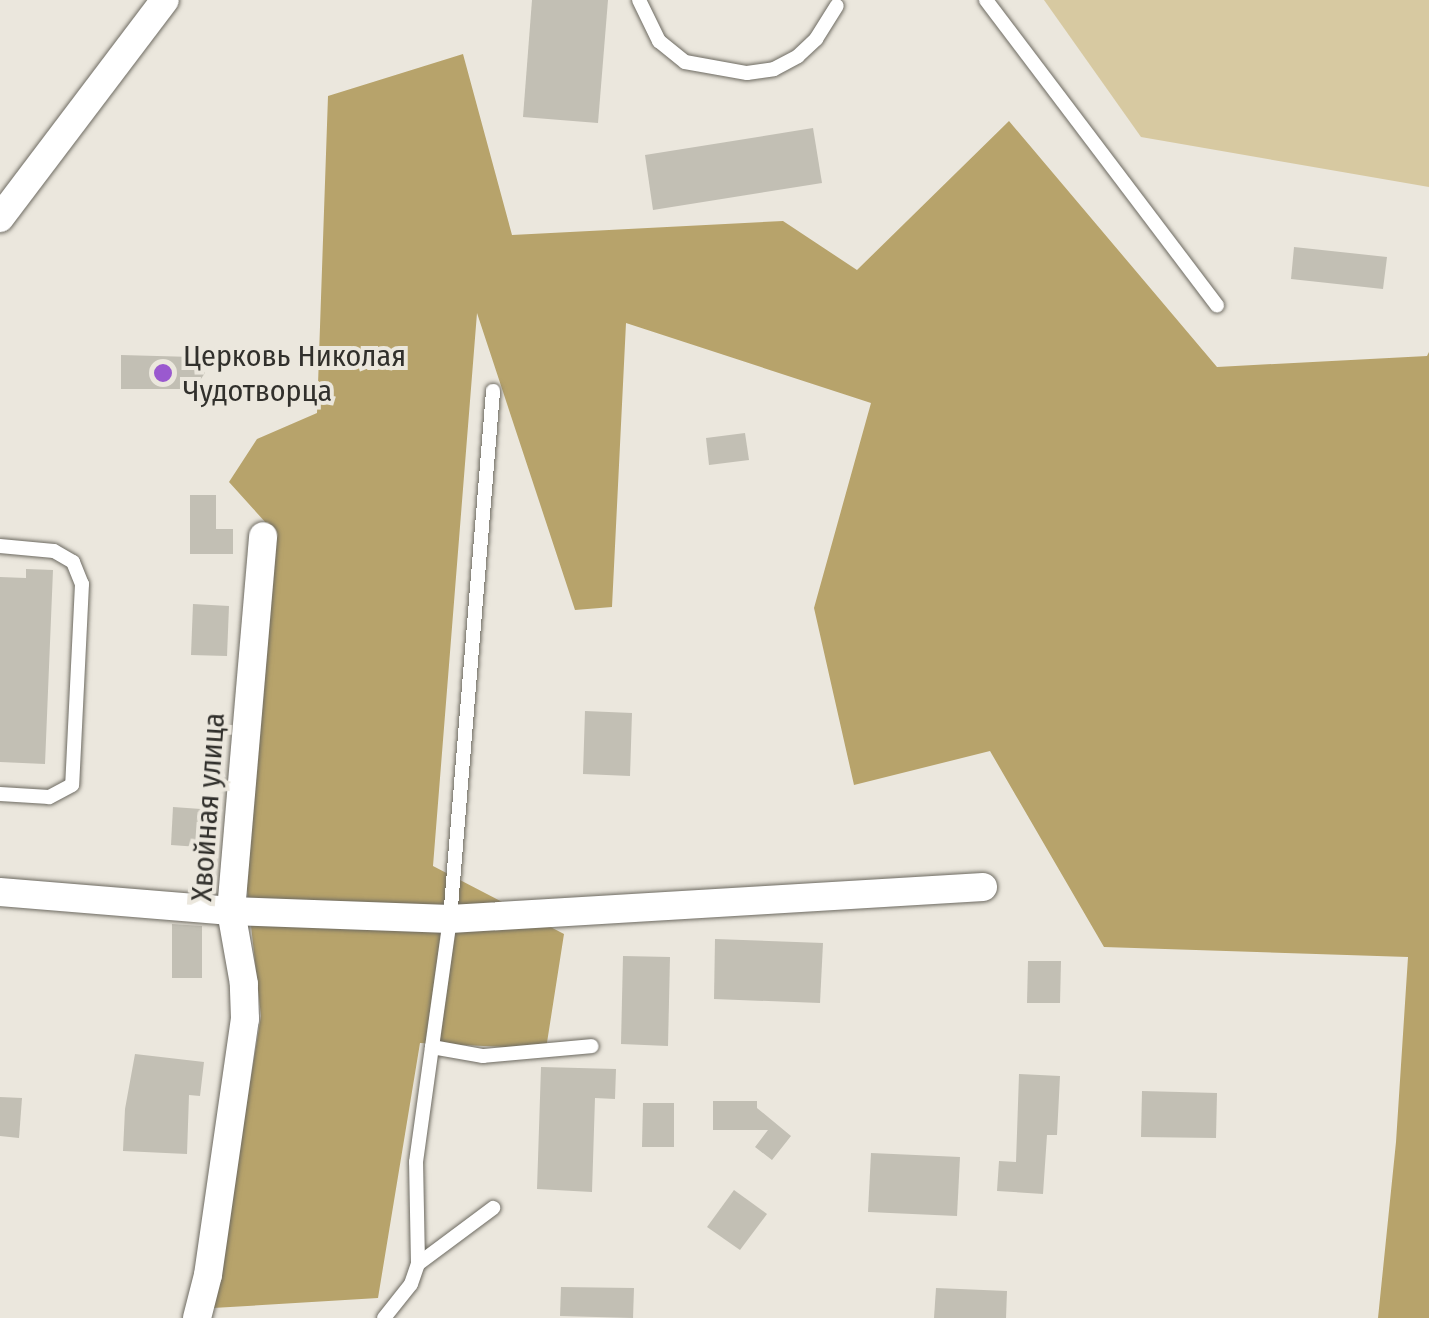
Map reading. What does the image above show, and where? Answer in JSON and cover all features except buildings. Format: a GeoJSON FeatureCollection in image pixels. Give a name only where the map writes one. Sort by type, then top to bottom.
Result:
{"type":"FeatureCollection","features":[{"type":"Feature","properties":{"kind":"street"},"geometry":{"type":"LineString","coordinates":[[3,211],[165,0]]}},
{"type":"Feature","properties":{"kind":"street","name":"Хвойная улица"},"geometry":{"type":"LineString","coordinates":[[197,1318],[208,1275],[245,1019],[244,984],[231,910],[262,536]]}},
{"type":"Feature","properties":{"kind":"street"},"geometry":{"type":"LineString","coordinates":[[0,892],[231,910],[450,919],[984,887]]}},
{"type":"Feature","properties":{"kind":"lane"},"geometry":{"type":"LineString","coordinates":[[639,0],[659,41],[685,62],[715,71],[747,74],[774,69],[798,56],[816,39],[837,6]]}},
{"type":"Feature","properties":{"kind":"lane"},"geometry":{"type":"LineString","coordinates":[[986,0],[1217,306]]}},
{"type":"Feature","properties":{"kind":"lane"},"geometry":{"type":"LineString","coordinates":[[384,1318],[412,1284],[418,1264],[416,1162],[450,919],[494,391]]}},
{"type":"Feature","properties":{"kind":"lane"},"geometry":{"type":"LineString","coordinates":[[0,546],[54,551],[73,562],[82,584],[72,785],[49,797],[0,794]]}},
{"type":"Feature","properties":{"kind":"lane"},"geometry":{"type":"LineString","coordinates":[[432,1047],[483,1056],[592,1046]]}},
{"type":"Feature","properties":{"kind":"lane"},"geometry":{"type":"LineString","coordinates":[[418,1264],[493,1208]]}},
{"type":"Feature","properties":{"kind":"shaded area"},"geometry":{"type":"Polygon","coordinates":[[[1044,0],[1429,0],[1429,187],[1141,137],[1044,0]]]}},
{"type":"Feature","properties":{"kind":"shaded area"},"geometry":{"type":"Polygon","coordinates":[[[463,54],[512,235],[783,221],[857,270],[1009,121],[1217,367],[1427,356],[1429,352],[1429,1318],[1378,1318],[1396,1142],[1408,957],[1104,947],[990,751],[854,785],[814,608],[871,403],[626,323],[612,607],[575,610],[477,313],[433,866],[564,934],[546,1049],[420,1043],[378,1298],[213,1308],[261,1016],[244,862],[276,534],[229,482],[257,439],[317,413],[328,96],[463,54]]]}},
{"type":"Feature","properties":{"kind":"place","name":"Церковь Николая Чудотворца"},"geometry":{"type":"Point","coordinates":[163,373]}}]}
